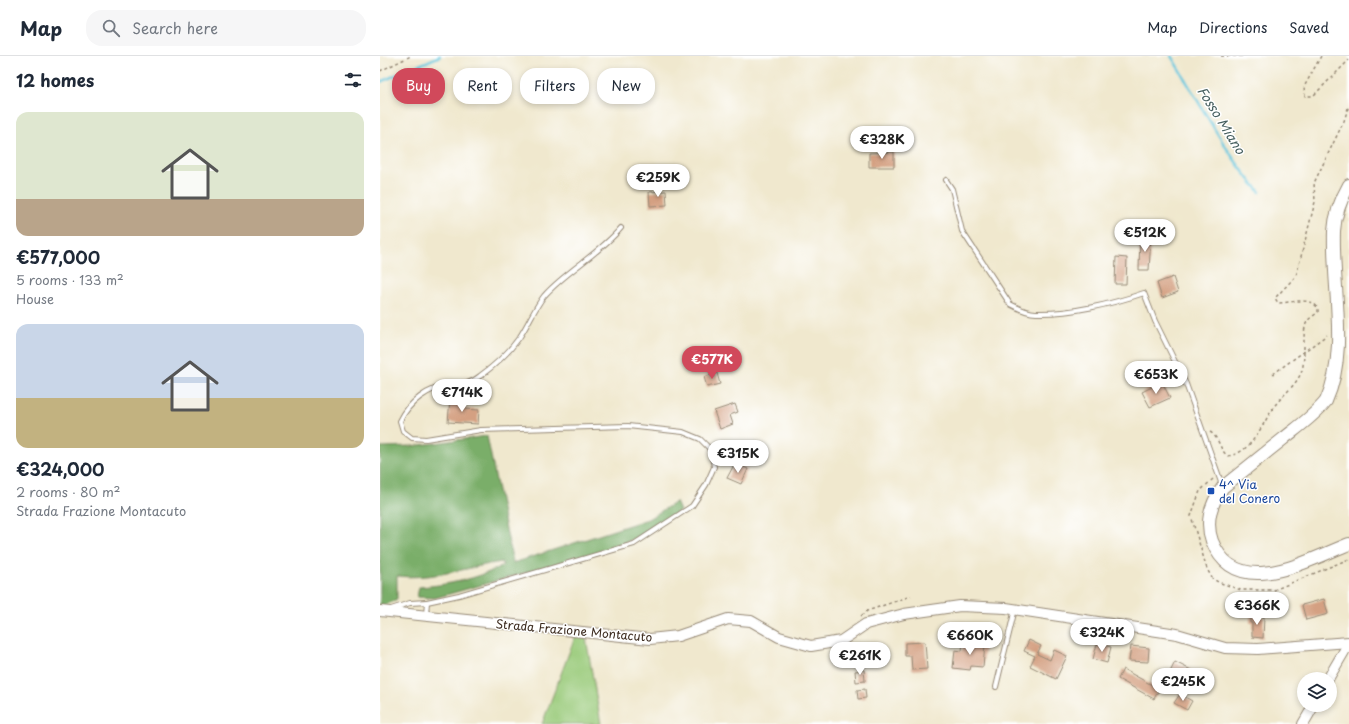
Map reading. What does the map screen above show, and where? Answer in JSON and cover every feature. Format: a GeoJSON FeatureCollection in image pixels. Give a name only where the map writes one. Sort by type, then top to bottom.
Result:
{"type":"FeatureCollection","features":[{"type":"Feature","properties":{"kind":"main road"},"geometry":{"type":"LineString","coordinates":[[1349,185],[1337,212],[1334,230],[1344,329],[1343,358],[1336,382],[1326,400],[1312,417],[1221,482],[1210,513],[1209,527],[1212,540],[1218,553],[1230,564],[1244,572],[1258,574],[1274,572],[1349,544]]}},
{"type":"Feature","properties":{"kind":"street","name":"Strada Frazione Montacuto"},"geometry":{"type":"LineString","coordinates":[[383,611],[650,639],[678,636],[728,619],[751,621],[780,637],[811,646],[841,641],[866,624],[904,614],[960,606],[1016,609],[1177,634],[1225,648],[1258,649],[1349,643]]}},
{"type":"Feature","properties":{"kind":"street","name":"Strada Frazione Montacuto"},"geometry":{"type":"LineString","coordinates":[[1332,672],[1349,643]]}},
{"type":"Feature","properties":{"kind":"street"},"geometry":{"type":"LineString","coordinates":[[1303,724],[1310,712]]}},
{"type":"Feature","properties":{"kind":"lane"},"geometry":{"type":"LineString","coordinates":[[946,180],[952,189],[962,231],[1010,304],[1022,311],[1043,313],[1106,305],[1144,293],[1155,321],[1186,384],[1221,482]]}},
{"type":"Feature","properties":{"kind":"lane"},"geometry":{"type":"LineString","coordinates":[[383,611],[410,603],[427,602],[459,595],[634,544],[692,506],[706,484],[714,467],[711,450],[700,439],[683,432],[628,426],[566,427],[481,430],[426,439],[412,438],[403,431],[400,421],[406,408],[428,391],[448,385],[466,385],[480,376],[503,357],[519,338],[543,297],[557,282],[610,241],[621,228]]}},
{"type":"Feature","properties":{"kind":"lane"},"geometry":{"type":"LineString","coordinates":[[426,616],[427,602]]}},
{"type":"Feature","properties":{"kind":"lane"},"geometry":{"type":"LineString","coordinates":[[996,687],[1016,609]]}},
{"type":"Feature","properties":{"kind":"path"},"geometry":{"type":"LineString","coordinates":[[380,71],[411,56]]}},
{"type":"Feature","properties":{"kind":"path"},"geometry":{"type":"LineString","coordinates":[[1221,56],[1242,56]]}},
{"type":"Feature","properties":{"kind":"path"},"geometry":{"type":"LineString","coordinates":[[1322,56],[1304,87],[1305,96],[1313,96],[1349,60]]}},
{"type":"Feature","properties":{"kind":"path"},"geometry":{"type":"LineString","coordinates":[[1202,432],[1208,431],[1214,435],[1224,454],[1234,456],[1262,429],[1279,401],[1301,373],[1305,360],[1305,325],[1308,320],[1318,312],[1318,308],[1310,302],[1301,301],[1278,303],[1275,298],[1276,294],[1292,282],[1296,276],[1315,202],[1314,183],[1344,121],[1349,105]]}},
{"type":"Feature","properties":{"kind":"path"},"geometry":{"type":"LineString","coordinates":[[1273,374],[1305,352],[1318,340],[1344,329]]}},
{"type":"Feature","properties":{"kind":"path"},"geometry":{"type":"LineString","coordinates":[[1221,482],[1200,491],[1191,516],[1207,570],[1212,578],[1218,582],[1241,590],[1274,590],[1349,559]]}},
{"type":"Feature","properties":{"kind":"path"},"geometry":{"type":"LineString","coordinates":[[860,628],[858,621],[867,611],[912,596]]}},
{"type":"Feature","properties":{"kind":"green space"},"geometry":{"type":"Polygon","coordinates":[[[487,436],[513,563],[648,519],[676,502],[680,511],[636,538],[610,549],[435,598],[417,597],[419,587],[441,585],[472,578],[503,566],[502,562],[437,575],[411,577],[397,576],[397,599],[384,606],[380,605],[380,447],[412,446],[487,436]]]}},
{"type":"Feature","properties":{"kind":"green space"},"geometry":{"type":"Polygon","coordinates":[[[575,637],[586,638],[601,724],[542,724],[575,637]]]}},
{"type":"Feature","properties":{"kind":"building"},"geometry":{"type":"Polygon","coordinates":[[[894,152],[894,167],[869,167],[869,153],[894,152]]]}},
{"type":"Feature","properties":{"kind":"building"},"geometry":{"type":"Polygon","coordinates":[[[666,191],[667,205],[650,206],[649,192],[666,191]]]}},
{"type":"Feature","properties":{"kind":"building"},"geometry":{"type":"Polygon","coordinates":[[[1140,236],[1151,237],[1149,270],[1139,270],[1140,236]]]}},
{"type":"Feature","properties":{"kind":"building"},"geometry":{"type":"Polygon","coordinates":[[[1116,257],[1127,258],[1126,284],[1115,284],[1116,257]]]}},
{"type":"Feature","properties":{"kind":"building"},"geometry":{"type":"Polygon","coordinates":[[[1173,277],[1178,292],[1162,298],[1157,283],[1173,277]]]}},
{"type":"Feature","properties":{"kind":"building"},"geometry":{"type":"Polygon","coordinates":[[[717,373],[720,384],[707,387],[704,377],[717,373]]]}},
{"type":"Feature","properties":{"kind":"building"},"geometry":{"type":"Polygon","coordinates":[[[1162,382],[1170,398],[1150,407],[1142,392],[1162,382]]]}},
{"type":"Feature","properties":{"kind":"building"},"geometry":{"type":"Polygon","coordinates":[[[450,399],[465,400],[464,409],[479,410],[478,424],[448,422],[450,399]]]}},
{"type":"Feature","properties":{"kind":"building"},"geometry":{"type":"Polygon","coordinates":[[[735,404],[738,412],[730,415],[733,424],[720,429],[714,411],[735,404]]]}},
{"type":"Feature","properties":{"kind":"building"},"geometry":{"type":"Polygon","coordinates":[[[735,463],[748,469],[741,484],[727,478],[735,463]]]}},
{"type":"Feature","properties":{"kind":"building"},"geometry":{"type":"Polygon","coordinates":[[[1324,599],[1328,614],[1306,620],[1302,605],[1324,599]]]}},
{"type":"Feature","properties":{"kind":"building"},"geometry":{"type":"Polygon","coordinates":[[[1250,616],[1264,617],[1263,638],[1252,637],[1252,623],[1250,623],[1250,616]]]}},
{"type":"Feature","properties":{"kind":"building"},"geometry":{"type":"Polygon","coordinates":[[[1029,640],[1041,646],[1037,654],[1050,660],[1054,650],[1067,656],[1056,679],[1030,666],[1035,656],[1024,651],[1029,640]]]}},
{"type":"Feature","properties":{"kind":"building"},"geometry":{"type":"Polygon","coordinates":[[[925,642],[927,669],[912,670],[911,656],[905,656],[905,643],[925,642]]]}},
{"type":"Feature","properties":{"kind":"building"},"geometry":{"type":"Polygon","coordinates":[[[963,642],[985,644],[983,667],[971,666],[970,670],[953,668],[955,650],[962,651],[963,642]]]}},
{"type":"Feature","properties":{"kind":"building"},"geometry":{"type":"Polygon","coordinates":[[[1097,644],[1111,647],[1107,663],[1093,659],[1097,644]]]}},
{"type":"Feature","properties":{"kind":"building"},"geometry":{"type":"Polygon","coordinates":[[[1131,646],[1149,648],[1148,662],[1129,661],[1131,646]]]}},
{"type":"Feature","properties":{"kind":"building"},"geometry":{"type":"Polygon","coordinates":[[[867,653],[868,663],[854,665],[853,655],[867,653]]]}},
{"type":"Feature","properties":{"kind":"building"},"geometry":{"type":"Polygon","coordinates":[[[1175,662],[1199,674],[1192,688],[1168,676],[1175,662]]]}},
{"type":"Feature","properties":{"kind":"building"},"geometry":{"type":"Polygon","coordinates":[[[1123,669],[1159,689],[1154,699],[1118,679],[1123,669]]]}},
{"type":"Feature","properties":{"kind":"building"},"geometry":{"type":"Polygon","coordinates":[[[864,670],[865,681],[856,682],[855,671],[864,670]]]}},
{"type":"Feature","properties":{"kind":"building"},"geometry":{"type":"Polygon","coordinates":[[[865,689],[866,698],[858,699],[857,690],[865,689]]]}},
{"type":"Feature","properties":{"kind":"building"},"geometry":{"type":"Polygon","coordinates":[[[1180,694],[1192,701],[1187,710],[1174,703],[1180,694]]]}},
{"type":"Feature","properties":{"kind":"waterway","name":"Fosso Miano"},"geometry":{"type":"LineString","coordinates":[[380,82],[440,56]]}},
{"type":"Feature","properties":{"kind":"waterway","name":"Fosso Miano"},"geometry":{"type":"LineString","coordinates":[[1171,56],[1223,143],[1260,192]]}},
{"type":"Feature","properties":{"kind":"place","name":"4^ Via del Conero"},"geometry":{"type":"Point","coordinates":[1211,491]}}]}
